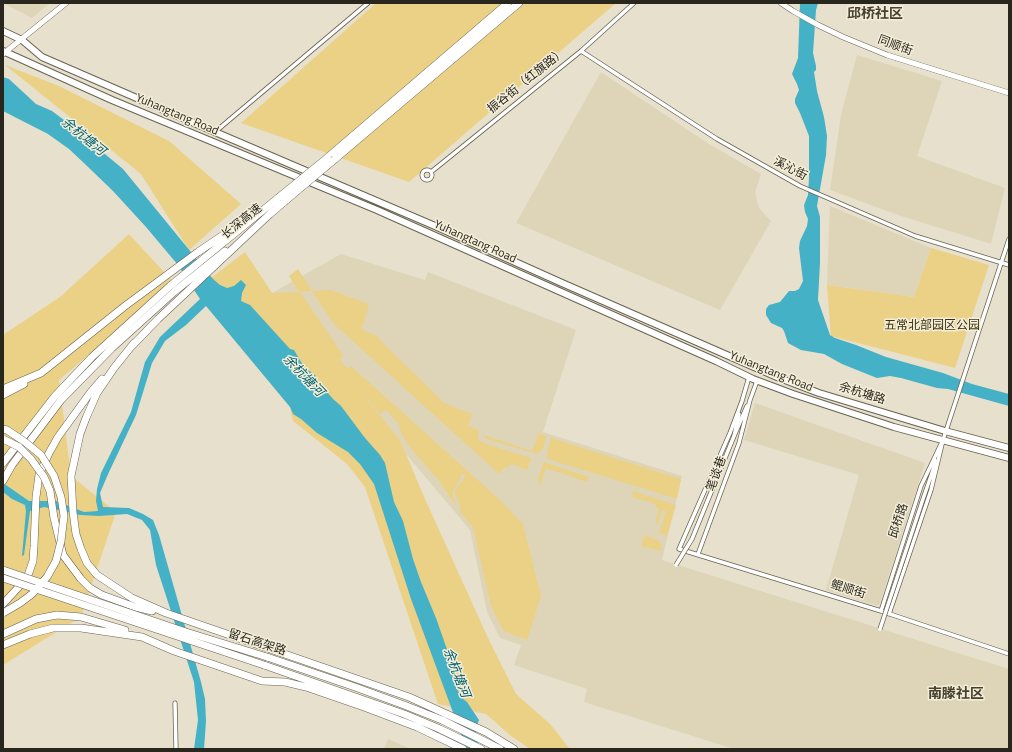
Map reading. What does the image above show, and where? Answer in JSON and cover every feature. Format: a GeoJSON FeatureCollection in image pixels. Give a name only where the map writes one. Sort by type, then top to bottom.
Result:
{"type":"FeatureCollection","features":[{"type":"Feature","properties":{"kind":"highway","name":"长深高速"},"geometry":{"type":"LineString","coordinates":[[271,208],[278,198],[508,3]]}},
{"type":"Feature","properties":{"kind":"highway","name":"长深高速"},"geometry":{"type":"LineString","coordinates":[[3,463],[55,396],[92,357],[271,208],[284,202],[519,3]]}},
{"type":"Feature","properties":{"kind":"highway"},"geometry":{"type":"LineString","coordinates":[[3,395],[21,386],[41,373],[125,306],[195,255],[271,208]]}},
{"type":"Feature","properties":{"kind":"highway"},"geometry":{"type":"LineString","coordinates":[[3,604],[27,578],[32,561],[34,546],[36,497],[39,475],[49,453],[70,420],[90,393],[134,343],[208,273],[271,208]]}},
{"type":"Feature","properties":{"kind":"highway","name":"长深高速"},"geometry":{"type":"LineString","coordinates":[[3,481],[12,465],[61,400],[176,286]]}},
{"type":"Feature","properties":{"kind":"highway"},"geometry":{"type":"LineString","coordinates":[[134,343],[114,368],[97,393],[80,434],[71,476],[73,512],[78,539],[87,563],[97,575],[132,598],[166,613],[409,697],[486,732],[514,749]]}},
{"type":"Feature","properties":{"kind":"highway"},"geometry":{"type":"LineString","coordinates":[[3,388],[41,373]]}},
{"type":"Feature","properties":{"kind":"highway"},"geometry":{"type":"LineString","coordinates":[[3,429],[8,430],[41,455],[54,476],[61,497],[64,516],[61,541],[56,561],[47,577],[32,594],[3,613]]}},
{"type":"Feature","properties":{"kind":"highway"},"geometry":{"type":"LineString","coordinates":[[3,439],[19,447],[44,477],[50,491],[63,555],[75,572],[90,588],[115,600],[135,607],[166,613]]}},
{"type":"Feature","properties":{"kind":"highway","name":"留石高架路"},"geometry":{"type":"LineString","coordinates":[[3,570],[355,687],[442,720],[500,749]]}},
{"type":"Feature","properties":{"kind":"highway","name":"留石高架路"},"geometry":{"type":"LineString","coordinates":[[3,578],[370,701],[440,729],[481,749]]}},
{"type":"Feature","properties":{"kind":"highway"},"geometry":{"type":"LineString","coordinates":[[3,634],[36,619],[58,614],[81,617],[119,628],[174,651],[262,681],[285,682],[306,687],[364,707],[417,728],[463,749]]}},
{"type":"Feature","properties":{"kind":"highway"},"geometry":{"type":"LineString","coordinates":[[3,645],[30,634],[53,628],[81,628],[142,637]]}},
{"type":"Feature","properties":{"kind":"main road","name":"Yuhangtang Road"},"geometry":{"type":"LineString","coordinates":[[3,31],[22,40],[42,56],[435,226],[562,284],[777,377],[819,393],[945,431]]}},
{"type":"Feature","properties":{"kind":"main road","name":"Yuhangtang Road"},"geometry":{"type":"LineString","coordinates":[[4,52],[112,100],[377,210],[757,381],[880,422],[943,440]]}},
{"type":"Feature","properties":{"kind":"main road"},"geometry":{"type":"LineString","coordinates":[[945,431],[1009,448]]}},
{"type":"Feature","properties":{"kind":"main road"},"geometry":{"type":"LineString","coordinates":[[943,440],[1009,458]]}},
{"type":"Feature","properties":{"kind":"street"},"geometry":{"type":"LineString","coordinates":[[4,52],[22,40],[66,3]]}},
{"type":"Feature","properties":{"kind":"street"},"geometry":{"type":"LineString","coordinates":[[215,132],[368,3]]}},
{"type":"Feature","properties":{"kind":"street","name":"振谷街（红旗路）"},"geometry":{"type":"LineString","coordinates":[[431,172],[581,51],[634,3]]}},
{"type":"Feature","properties":{"kind":"street","name":"同顺街"},"geometry":{"type":"LineString","coordinates":[[782,3],[818,25],[887,55],[1009,93]]}},
{"type":"Feature","properties":{"kind":"street","name":"溪沁街"},"geometry":{"type":"LineString","coordinates":[[581,51],[717,139],[806,189],[915,236],[1009,265]]}},
{"type":"Feature","properties":{"kind":"street"},"geometry":{"type":"LineString","coordinates":[[1001,263],[1009,239]]}},
{"type":"Feature","properties":{"kind":"street","name":"邱桥路"},"geometry":{"type":"LineString","coordinates":[[889,614],[931,490],[945,431],[1001,263]]}},
{"type":"Feature","properties":{"kind":"street","name":"笔谈巷"},"geometry":{"type":"LineString","coordinates":[[734,436],[749,377]]}},
{"type":"Feature","properties":{"kind":"street","name":"笔谈巷"},"geometry":{"type":"LineString","coordinates":[[676,565],[692,539],[757,381]]}},
{"type":"Feature","properties":{"kind":"street","name":"笔谈巷"},"geometry":{"type":"LineString","coordinates":[[698,554],[740,443],[750,400]]}},
{"type":"Feature","properties":{"kind":"street","name":"笔谈巷"},"geometry":{"type":"LineString","coordinates":[[679,549],[742,401]]}},
{"type":"Feature","properties":{"kind":"street","name":"邱桥路"},"geometry":{"type":"LineString","coordinates":[[880,629],[943,440]]}},
{"type":"Feature","properties":{"kind":"street","name":"邱桥路"},"geometry":{"type":"LineString","coordinates":[[881,611],[921,486],[943,440]]}},
{"type":"Feature","properties":{"kind":"street","name":"鲲顺街"},"geometry":{"type":"LineString","coordinates":[[679,549],[881,611],[1009,654]]}},
{"type":"Feature","properties":{"kind":"street"},"geometry":{"type":"LineString","coordinates":[[175,703],[176,749]]}},
{"type":"Feature","properties":{"kind":"shaded area"},"geometry":{"type":"Polygon","coordinates":[[[3,3],[50,3],[32,18],[3,3]]]}},
{"type":"Feature","properties":{"kind":"shaded area"},"geometry":{"type":"Polygon","coordinates":[[[857,55],[942,81],[917,156],[1005,188],[991,244],[898,215],[830,190],[841,115],[857,55]]]}},
{"type":"Feature","properties":{"kind":"shaded area"},"geometry":{"type":"Polygon","coordinates":[[[601,72],[709,144],[761,174],[755,192],[759,208],[771,221],[720,310],[516,223],[601,72]]]}},
{"type":"Feature","properties":{"kind":"shaded area"},"geometry":{"type":"Polygon","coordinates":[[[830,206],[931,248],[914,297],[827,285],[830,206]]]}},
{"type":"Feature","properties":{"kind":"shaded area"},"geometry":{"type":"Polygon","coordinates":[[[341,254],[425,280],[428,272],[576,330],[543,432],[682,476],[662,560],[1009,669],[1009,749],[734,749],[584,702],[587,689],[514,665],[521,645],[500,638],[487,612],[470,530],[406,454],[400,440],[321,345],[272,293],[341,254]]]}},
{"type":"Feature","properties":{"kind":"shaded area"},"geometry":{"type":"Polygon","coordinates":[[[755,403],[925,463],[879,606],[826,590],[859,475],[744,440],[755,403]]]}},
{"type":"Feature","properties":{"kind":"shaded area"},"geometry":{"type":"Polygon","coordinates":[[[388,739],[411,749],[384,749],[388,739]]]}},
{"type":"Feature","properties":{"kind":"green space"},"geometry":{"type":"Polygon","coordinates":[[[376,3],[616,3],[409,182],[241,123],[376,3]]]}},
{"type":"Feature","properties":{"kind":"green space"},"geometry":{"type":"Polygon","coordinates":[[[5,65],[59,86],[169,141],[241,204],[189,250],[141,174],[5,65]]]}},
{"type":"Feature","properties":{"kind":"green space"},"geometry":{"type":"Polygon","coordinates":[[[129,234],[174,283],[59,380],[71,476],[116,512],[81,617],[3,665],[3,335],[60,297],[129,234]]]}},
{"type":"Feature","properties":{"kind":"green space","name":"五常北部园区公园"},"geometry":{"type":"Polygon","coordinates":[[[931,248],[989,265],[955,368],[831,336],[827,285],[914,297],[931,248]]]}},
{"type":"Feature","properties":{"kind":"green space"},"geometry":{"type":"Polygon","coordinates":[[[245,252],[272,293],[299,292],[289,276],[298,269],[312,291],[300,292],[343,355],[340,360],[348,369],[351,366],[502,502],[523,524],[541,596],[527,640],[504,631],[490,602],[473,527],[460,512],[460,505],[455,494],[455,490],[465,475],[462,473],[453,491],[456,506],[440,482],[408,445],[400,430],[399,424],[386,410],[380,414],[356,386],[400,440],[488,638],[516,694],[550,724],[570,749],[530,749],[511,736],[486,714],[438,704],[365,487],[347,464],[293,421],[290,407],[194,291],[245,252]]]}},
{"type":"Feature","properties":{"kind":"green space"},"geometry":{"type":"Polygon","coordinates":[[[330,290],[369,304],[363,326],[361,327],[364,331],[378,336],[379,339],[444,403],[472,414],[468,426],[479,430],[479,440],[483,443],[531,458],[527,470],[512,464],[506,468],[505,467],[499,474],[334,324],[312,291],[330,290]]]}},
{"type":"Feature","properties":{"kind":"green space"},"geometry":{"type":"Polygon","coordinates":[[[539,433],[546,436],[543,449],[537,454],[486,439],[484,436],[532,451],[539,433]]]}},
{"type":"Feature","properties":{"kind":"green space"},"geometry":{"type":"Polygon","coordinates":[[[551,438],[681,479],[677,499],[551,460],[547,458],[547,452],[551,438]]]}},
{"type":"Feature","properties":{"kind":"green space"},"geometry":{"type":"Polygon","coordinates":[[[544,462],[589,477],[587,482],[546,468],[540,487],[538,478],[544,462]]]}},
{"type":"Feature","properties":{"kind":"green space"},"geometry":{"type":"Polygon","coordinates":[[[633,491],[676,505],[667,536],[659,533],[666,511],[662,510],[658,524],[655,523],[659,509],[655,507],[656,504],[632,497],[633,491]]]}},
{"type":"Feature","properties":{"kind":"green space"},"geometry":{"type":"Polygon","coordinates":[[[645,535],[659,541],[662,548],[661,551],[641,546],[645,535]]]}},
{"type":"Feature","properties":{"kind":"water"},"geometry":{"type":"Polygon","coordinates":[[[800,3],[818,3],[816,10],[813,53],[816,66],[816,70],[814,72],[827,136],[826,155],[817,206],[820,217],[818,300],[830,335],[886,357],[1009,394],[1009,406],[901,378],[890,376],[877,378],[842,364],[824,354],[801,350],[788,343],[782,328],[771,323],[766,315],[766,309],[769,305],[780,302],[789,291],[799,289],[803,281],[799,248],[808,219],[804,205],[808,195],[809,136],[795,103],[799,90],[792,74],[798,58],[800,3]]]}},
{"type":"Feature","properties":{"kind":"water","name":"余杭塘河"},"geometry":{"type":"Polygon","coordinates":[[[3,77],[9,79],[36,104],[52,111],[64,120],[123,169],[213,279],[220,285],[227,288],[234,286],[241,280],[246,285],[242,293],[241,301],[250,305],[290,349],[294,350],[304,367],[316,376],[315,378],[341,406],[380,455],[385,463],[394,502],[403,521],[413,559],[457,678],[457,689],[479,720],[476,728],[477,741],[480,749],[467,749],[464,742],[411,599],[374,484],[360,464],[348,452],[317,433],[293,414],[290,407],[206,306],[186,325],[165,341],[152,363],[136,415],[100,493],[103,507],[129,508],[153,520],[159,535],[205,699],[206,721],[204,749],[194,749],[198,720],[194,682],[156,565],[150,530],[142,520],[127,514],[99,516],[80,515],[44,507],[30,511],[24,555],[22,556],[26,511],[25,505],[12,499],[3,492],[3,483],[29,501],[56,501],[84,512],[98,511],[96,501],[101,473],[131,412],[145,362],[160,337],[200,299],[178,265],[146,227],[113,191],[86,165],[69,149],[48,134],[3,111],[3,77]]]}},
{"type":"Feature","properties":{"kind":"district","name":"邱桥社区"},"geometry":{"type":"Point","coordinates":[875,15]}},
{"type":"Feature","properties":{"kind":"district","name":"南滕社区"},"geometry":{"type":"Point","coordinates":[956,695]}}]}
